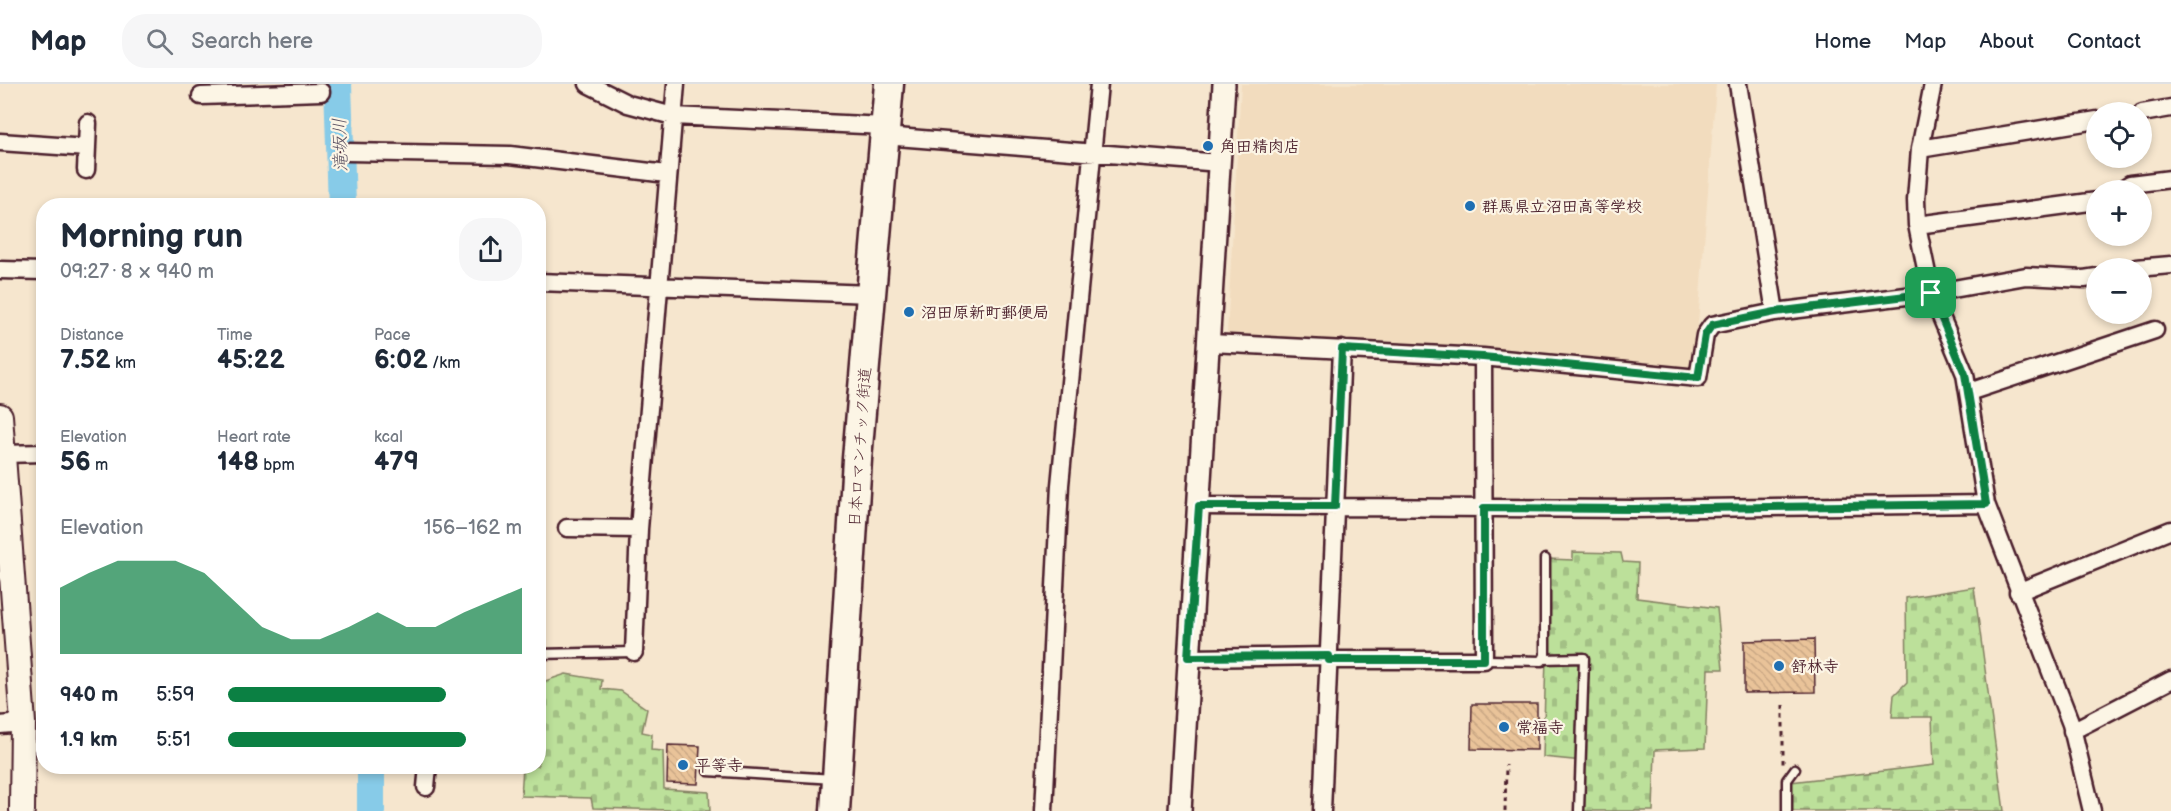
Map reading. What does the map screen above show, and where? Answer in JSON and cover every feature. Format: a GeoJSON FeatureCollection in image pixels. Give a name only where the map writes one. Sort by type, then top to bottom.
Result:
{"type":"FeatureCollection","features":[{"type":"Feature","properties":{"kind":"highway","name":"日本ロマンチック街道"},"geometry":{"type":"LineString","coordinates":[[835,811],[857,459],[889,84]]}},
{"type":"Feature","properties":{"kind":"main road"},"geometry":{"type":"LineString","coordinates":[[0,416],[11,724],[22,811]]}},
{"type":"Feature","properties":{"kind":"street"},"geometry":{"type":"LineString","coordinates":[[588,84],[628,105],[673,116],[884,131],[1092,153],[1220,163]]}},
{"type":"Feature","properties":{"kind":"street"},"geometry":{"type":"LineString","coordinates":[[634,652],[639,529],[657,285],[676,84]]}},
{"type":"Feature","properties":{"kind":"street"},"geometry":{"type":"LineString","coordinates":[[1044,811],[1059,485],[1098,84]]}},
{"type":"Feature","properties":{"kind":"street"},"geometry":{"type":"LineString","coordinates":[[1180,811],[1188,657],[1211,343],[1224,84]]}},
{"type":"Feature","properties":{"kind":"street"},"geometry":{"type":"LineString","coordinates":[[1738,84],[1775,312]]}},
{"type":"Feature","properties":{"kind":"street"},"geometry":{"type":"LineString","coordinates":[[1933,84],[1920,149],[1916,200],[1917,225],[1931,293],[1965,374],[1986,504],[2072,731],[2092,811]]}},
{"type":"Feature","properties":{"kind":"street"},"geometry":{"type":"LineString","coordinates":[[201,96],[246,90],[321,92]]}},
{"type":"Feature","properties":{"kind":"street"},"geometry":{"type":"LineString","coordinates":[[2152,111],[2171,108]]}},
{"type":"Feature","properties":{"kind":"street"},"geometry":{"type":"LineString","coordinates":[[1920,149],[2086,122]]}},
{"type":"Feature","properties":{"kind":"street"},"geometry":{"type":"LineString","coordinates":[[86,170],[88,123]]}},
{"type":"Feature","properties":{"kind":"street"},"geometry":{"type":"LineString","coordinates":[[0,141],[87,148]]}},
{"type":"Feature","properties":{"kind":"street"},"geometry":{"type":"LineString","coordinates":[[348,152],[510,155],[668,174]]}},
{"type":"Feature","properties":{"kind":"street"},"geometry":{"type":"LineString","coordinates":[[2152,181],[2171,179]]}},
{"type":"Feature","properties":{"kind":"street"},"geometry":{"type":"LineString","coordinates":[[1917,225],[2086,202]]}},
{"type":"Feature","properties":{"kind":"street"},"geometry":{"type":"LineString","coordinates":[[2152,267],[2171,265]]}},
{"type":"Feature","properties":{"kind":"street"},"geometry":{"type":"LineString","coordinates":[[0,270],[36,271]]}},
{"type":"Feature","properties":{"kind":"street"},"geometry":{"type":"LineString","coordinates":[[1211,343],[1483,357],[1698,378],[1705,335],[1712,325],[1775,312],[1931,293],[2026,276],[2086,279]]}},
{"type":"Feature","properties":{"kind":"street"},"geometry":{"type":"LineString","coordinates":[[546,282],[872,294]]}},
{"type":"Feature","properties":{"kind":"street"},"geometry":{"type":"LineString","coordinates":[[1969,392],[2155,330]]}},
{"type":"Feature","properties":{"kind":"street"},"geometry":{"type":"LineString","coordinates":[[1322,811],[1342,349]]}},
{"type":"Feature","properties":{"kind":"street"},"geometry":{"type":"LineString","coordinates":[[1188,657],[1484,660],[1483,357]]}},
{"type":"Feature","properties":{"kind":"street"},"geometry":{"type":"LineString","coordinates":[[3,454],[36,453]]}},
{"type":"Feature","properties":{"kind":"street"},"geometry":{"type":"LineString","coordinates":[[1199,506],[1634,509],[1986,504]]}},
{"type":"Feature","properties":{"kind":"street"},"geometry":{"type":"LineString","coordinates":[[567,528],[639,529]]}},
{"type":"Feature","properties":{"kind":"street"},"geometry":{"type":"LineString","coordinates":[[2018,592],[2171,530]]}},
{"type":"Feature","properties":{"kind":"street"},"geometry":{"type":"LineString","coordinates":[[2072,731],[2171,680]]}},
{"type":"Feature","properties":{"kind":"street"},"geometry":{"type":"LineString","coordinates":[[426,787],[427,774]]}},
{"type":"Feature","properties":{"kind":"lane"},"geometry":{"type":"LineString","coordinates":[[1543,658],[1545,559]]}},
{"type":"Feature","properties":{"kind":"lane"},"geometry":{"type":"LineString","coordinates":[[546,654],[634,652]]}},
{"type":"Feature","properties":{"kind":"lane"},"geometry":{"type":"LineString","coordinates":[[1484,660],[1542,661],[1543,658],[1584,658],[1579,811]]}},
{"type":"Feature","properties":{"kind":"lane"},"geometry":{"type":"LineString","coordinates":[[1787,811],[1787,780],[1796,769]]}},
{"type":"Feature","properties":{"kind":"lane"},"geometry":{"type":"LineString","coordinates":[[708,771],[837,779]]}},
{"type":"Feature","properties":{"kind":"path"},"geometry":{"type":"LineString","coordinates":[[1783,705],[1783,776]]}},
{"type":"Feature","properties":{"kind":"path"},"geometry":{"type":"LineString","coordinates":[[1505,811],[1506,765]]}},
{"type":"Feature","properties":{"kind":"shaded area","name":"群馬県立沼田高等学校"},"geometry":{"type":"Polygon","coordinates":[[[1241,84],[1716,84],[1695,364],[1689,368],[1227,334],[1241,84]]]}},
{"type":"Feature","properties":{"kind":"green space"},"geometry":{"type":"Polygon","coordinates":[[[1573,552],[1621,553],[1623,562],[1638,563],[1637,598],[1717,608],[1723,669],[1708,669],[1705,748],[1655,750],[1653,811],[1581,811],[1583,761],[1543,757],[1549,559],[1573,560],[1573,552]]]}},
{"type":"Feature","properties":{"kind":"green space"},"geometry":{"type":"Polygon","coordinates":[[[1974,587],[2004,811],[1791,811],[1791,782],[1934,765],[1932,717],[1892,717],[1894,695],[1907,682],[1906,598],[1974,587]]]}},
{"type":"Feature","properties":{"kind":"green space"},"geometry":{"type":"Polygon","coordinates":[[[566,674],[602,680],[601,689],[621,691],[647,709],[642,732],[652,734],[651,750],[663,751],[664,789],[709,792],[710,811],[593,808],[591,798],[521,796],[523,774],[546,774],[546,681],[566,674]]]}},
{"type":"Feature","properties":{"kind":"building","name":"舒林寺"},"geometry":{"type":"Polygon","coordinates":[[[1814,639],[1815,692],[1744,693],[1744,641],[1814,639]]]}},
{"type":"Feature","properties":{"kind":"building","name":"常福寺"},"geometry":{"type":"Polygon","coordinates":[[[1472,704],[1537,704],[1537,750],[1471,749],[1472,704]]]}},
{"type":"Feature","properties":{"kind":"building","name":"平等寺"},"geometry":{"type":"Polygon","coordinates":[[[668,745],[700,746],[698,784],[667,783],[668,745]]]}},
{"type":"Feature","properties":{"kind":"waterway","name":"滝坂川"},"geometry":{"type":"LineString","coordinates":[[338,84],[342,198]]}},
{"type":"Feature","properties":{"kind":"waterway","name":"滝坂川"},"geometry":{"type":"LineString","coordinates":[[371,774],[371,811]]}},
{"type":"Feature","properties":{"kind":"place","name":"角田精肉店"},"geometry":{"type":"Point","coordinates":[1208,146]}},
{"type":"Feature","properties":{"kind":"place","name":"群馬県立沼田高等学校"},"geometry":{"type":"Point","coordinates":[1470,206]}},
{"type":"Feature","properties":{"kind":"place","name":"沼田原新町郵便局"},"geometry":{"type":"Point","coordinates":[909,312]}},
{"type":"Feature","properties":{"kind":"place","name":"舒林寺"},"geometry":{"type":"Point","coordinates":[1779,666]}},
{"type":"Feature","properties":{"kind":"place","name":"常福寺"},"geometry":{"type":"Point","coordinates":[1504,727]}},
{"type":"Feature","properties":{"kind":"place","name":"平等寺"},"geometry":{"type":"Point","coordinates":[683,765]}},
{"type":"Feature","properties":{"kind":"route"},"geometry":{"type":"LineString","coordinates":[[1931,293],[1965,374],[1972,406],[1986,504],[1634,509],[1484,508],[1484,660],[1329,660],[1329,656],[1188,657],[1199,506],[1335,506],[1342,349],[1483,357],[1698,378],[1705,335],[1712,325],[1775,312],[1931,293]]}}]}
